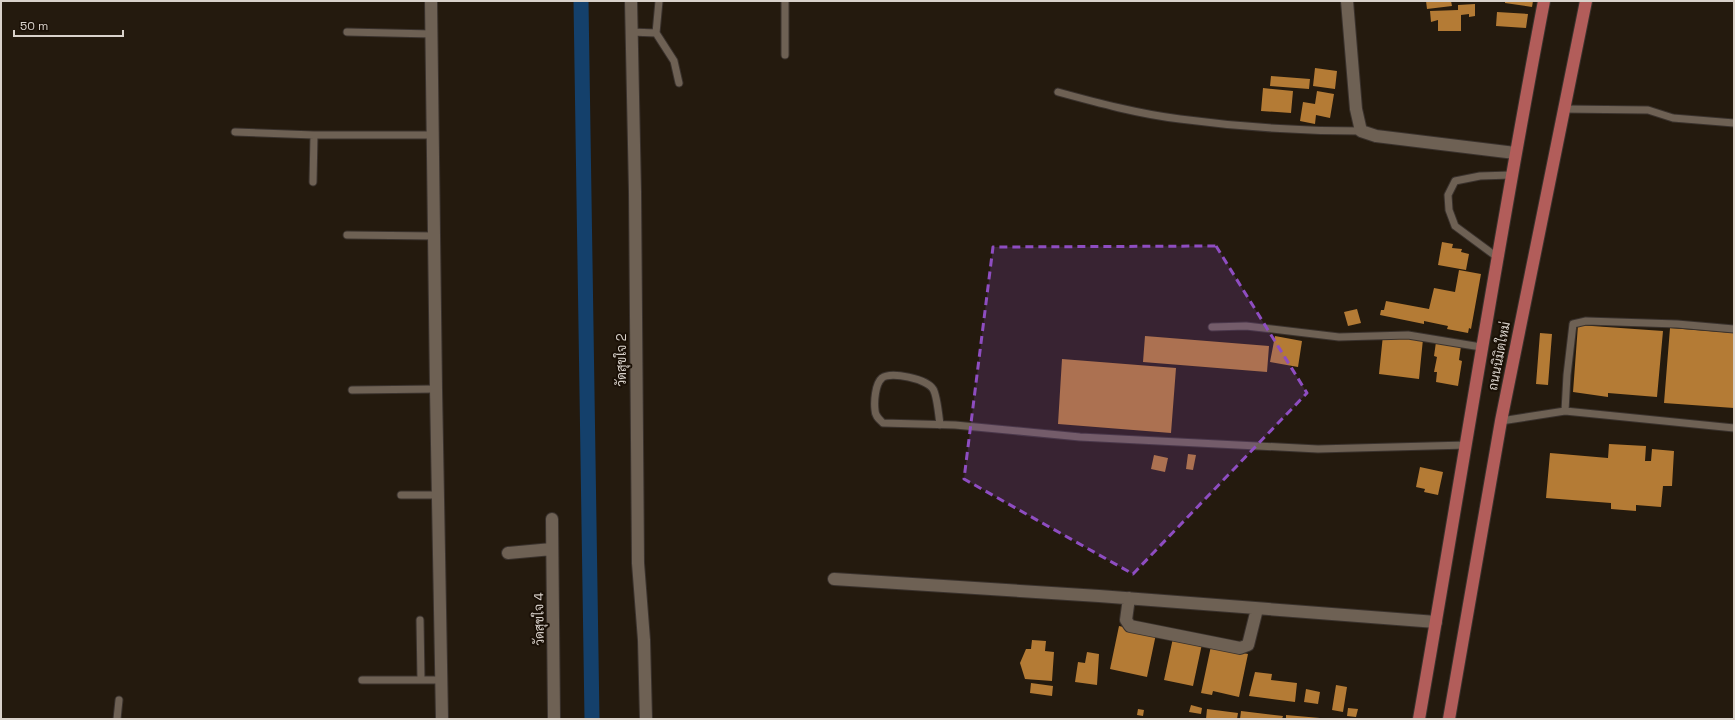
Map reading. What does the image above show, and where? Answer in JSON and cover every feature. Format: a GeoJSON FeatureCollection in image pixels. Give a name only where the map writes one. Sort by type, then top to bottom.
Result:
{"type":"FeatureCollection","features":[{"type":"Feature","properties":{"kind":"main road","name":"ถนนนิมิตใหม่"},"geometry":{"type":"LineString","coordinates":[[1418,719],[1467,445],[1481,347],[1511,175],[1544,1]]}},
{"type":"Feature","properties":{"kind":"main road","name":"ถนนนิมิตใหม่"},"geometry":{"type":"LineString","coordinates":[[1449,719],[1501,421],[1586,1]]}},
{"type":"Feature","properties":{"kind":"street"},"geometry":{"type":"LineString","coordinates":[[431,1],[442,719]]}},
{"type":"Feature","properties":{"kind":"street","name":"วัดสุขใจ 2"},"geometry":{"type":"LineString","coordinates":[[631,1],[635,192],[638,563],[644,640],[646,719]]}},
{"type":"Feature","properties":{"kind":"street"},"geometry":{"type":"LineString","coordinates":[[1347,1],[1356,109],[1361,131],[1376,136],[1515,153]]}},
{"type":"Feature","properties":{"kind":"street","name":"วัดสุขใจ 4"},"geometry":{"type":"LineString","coordinates":[[552,519],[554,719]]}},
{"type":"Feature","properties":{"kind":"street"},"geometry":{"type":"LineString","coordinates":[[508,553],[552,549]]}},
{"type":"Feature","properties":{"kind":"street"},"geometry":{"type":"LineString","coordinates":[[834,578],[1129,598],[1436,622]]}},
{"type":"Feature","properties":{"kind":"street"},"geometry":{"type":"LineString","coordinates":[[1129,598],[1126,620],[1130,626],[1240,648],[1248,645],[1257,609]]}},
{"type":"Feature","properties":{"kind":"lane"},"geometry":{"type":"LineString","coordinates":[[659,1],[656,33],[674,61],[679,83]]}},
{"type":"Feature","properties":{"kind":"lane"},"geometry":{"type":"LineString","coordinates":[[785,1],[785,55]]}},
{"type":"Feature","properties":{"kind":"lane"},"geometry":{"type":"LineString","coordinates":[[347,32],[432,34]]}},
{"type":"Feature","properties":{"kind":"lane"},"geometry":{"type":"LineString","coordinates":[[631,32],[656,33]]}},
{"type":"Feature","properties":{"kind":"lane"},"geometry":{"type":"LineString","coordinates":[[1058,92],[1111,106],[1179,119],[1307,131],[1361,131]]}},
{"type":"Feature","properties":{"kind":"lane"},"geometry":{"type":"LineString","coordinates":[[1563,109],[1648,110],[1673,118],[1734,124]]}},
{"type":"Feature","properties":{"kind":"lane"},"geometry":{"type":"LineString","coordinates":[[235,132],[314,135],[432,135]]}},
{"type":"Feature","properties":{"kind":"lane"},"geometry":{"type":"LineString","coordinates":[[313,182],[314,135]]}},
{"type":"Feature","properties":{"kind":"lane"},"geometry":{"type":"LineString","coordinates":[[1497,257],[1455,226],[1449,210],[1448,195],[1456,181],[1480,176],[1511,175]]}},
{"type":"Feature","properties":{"kind":"lane"},"geometry":{"type":"LineString","coordinates":[[347,235],[434,236]]}},
{"type":"Feature","properties":{"kind":"lane"},"geometry":{"type":"LineString","coordinates":[[1565,412],[1567,375],[1573,324],[1586,321],[1677,324],[1734,329]]}},
{"type":"Feature","properties":{"kind":"lane"},"geometry":{"type":"LineString","coordinates":[[1212,326],[1246,326],[1338,337],[1402,334],[1481,347]]}},
{"type":"Feature","properties":{"kind":"lane"},"geometry":{"type":"LineString","coordinates":[[940,425],[933,389],[927,383],[918,379],[889,375],[882,378],[877,386],[875,411],[878,418],[883,422],[940,425],[1080,437],[1318,449],[1467,445]]}},
{"type":"Feature","properties":{"kind":"lane"},"geometry":{"type":"LineString","coordinates":[[352,390],[436,389]]}},
{"type":"Feature","properties":{"kind":"lane"},"geometry":{"type":"LineString","coordinates":[[1501,421],[1565,412],[1734,428]]}},
{"type":"Feature","properties":{"kind":"lane"},"geometry":{"type":"LineString","coordinates":[[401,495],[438,495]]}},
{"type":"Feature","properties":{"kind":"lane"},"geometry":{"type":"LineString","coordinates":[[420,620],[421,680]]}},
{"type":"Feature","properties":{"kind":"lane"},"geometry":{"type":"LineString","coordinates":[[362,680],[441,680]]}},
{"type":"Feature","properties":{"kind":"lane"},"geometry":{"type":"LineString","coordinates":[[118,719],[119,700]]}},
{"type":"Feature","properties":{"kind":"highlighted area"},"geometry":{"type":"Polygon","coordinates":[[[1216,246],[1307,393],[1133,574],[964,479],[993,247],[1216,246]]]}},
{"type":"Feature","properties":{"kind":"building"},"geometry":{"type":"Polygon","coordinates":[[[1426,1],[1451,1],[1452,6],[1427,9],[1426,1]]]}},
{"type":"Feature","properties":{"kind":"building"},"geometry":{"type":"Polygon","coordinates":[[[1505,1],[1533,1],[1532,7],[1505,3],[1505,1]]]}},
{"type":"Feature","properties":{"kind":"building"},"geometry":{"type":"Polygon","coordinates":[[[1475,4],[1475,16],[1469,17],[1469,14],[1461,15],[1461,31],[1438,31],[1438,20],[1431,22],[1430,11],[1458,10],[1458,5],[1475,4]]]}},
{"type":"Feature","properties":{"kind":"building"},"geometry":{"type":"Polygon","coordinates":[[[1497,12],[1528,14],[1526,28],[1496,26],[1497,12]]]}},
{"type":"Feature","properties":{"kind":"building"},"geometry":{"type":"Polygon","coordinates":[[[1315,68],[1337,71],[1335,89],[1313,86],[1315,68]]]}},
{"type":"Feature","properties":{"kind":"building"},"geometry":{"type":"Polygon","coordinates":[[[1271,76],[1310,79],[1309,89],[1270,86],[1271,76]]]}},
{"type":"Feature","properties":{"kind":"building"},"geometry":{"type":"Polygon","coordinates":[[[1263,88],[1293,91],[1291,113],[1261,111],[1263,88]]]}},
{"type":"Feature","properties":{"kind":"building"},"geometry":{"type":"Polygon","coordinates":[[[1317,91],[1334,94],[1330,118],[1316,115],[1315,124],[1300,121],[1303,102],[1315,104],[1317,91]]]}},
{"type":"Feature","properties":{"kind":"building"},"geometry":{"type":"Polygon","coordinates":[[[1442,242],[1453,244],[1452,248],[1462,249],[1461,252],[1469,254],[1466,270],[1438,265],[1442,242]]]}},
{"type":"Feature","properties":{"kind":"building"},"geometry":{"type":"Polygon","coordinates":[[[1459,270],[1481,274],[1471,329],[1469,328],[1468,333],[1447,329],[1448,326],[1424,321],[1424,324],[1380,315],[1381,310],[1384,310],[1386,301],[1429,309],[1434,288],[1455,292],[1459,270]]]}},
{"type":"Feature","properties":{"kind":"building"},"geometry":{"type":"Polygon","coordinates":[[[1357,309],[1361,323],[1348,326],[1344,312],[1357,309]]]}},
{"type":"Feature","properties":{"kind":"building"},"geometry":{"type":"Polygon","coordinates":[[[1578,325],[1663,331],[1657,397],[1608,393],[1608,397],[1573,392],[1578,325]]]}},
{"type":"Feature","properties":{"kind":"building"},"geometry":{"type":"Polygon","coordinates":[[[1670,328],[1734,333],[1734,408],[1664,403],[1670,328]]]}},
{"type":"Feature","properties":{"kind":"building"},"geometry":{"type":"Polygon","coordinates":[[[1540,333],[1552,334],[1548,385],[1536,384],[1540,333]]]}},
{"type":"Feature","properties":{"kind":"building"},"geometry":{"type":"Polygon","coordinates":[[[1383,335],[1423,339],[1419,379],[1379,374],[1383,335]]]}},
{"type":"Feature","properties":{"kind":"building"},"geometry":{"type":"Polygon","coordinates":[[[1145,336],[1269,346],[1267,372],[1143,362],[1145,336]]]}},
{"type":"Feature","properties":{"kind":"building"},"geometry":{"type":"Polygon","coordinates":[[[1275,336],[1302,341],[1298,367],[1270,362],[1275,336]]]}},
{"type":"Feature","properties":{"kind":"building"},"geometry":{"type":"Polygon","coordinates":[[[1436,342],[1461,346],[1459,360],[1462,361],[1458,386],[1436,382],[1437,372],[1434,372],[1437,357],[1434,356],[1436,342]]]}},
{"type":"Feature","properties":{"kind":"building"},"geometry":{"type":"Polygon","coordinates":[[[1062,359],[1176,368],[1171,433],[1058,424],[1062,359]]]}},
{"type":"Feature","properties":{"kind":"building"},"geometry":{"type":"Polygon","coordinates":[[[1609,444],[1646,446],[1645,461],[1651,461],[1652,449],[1674,451],[1672,486],[1663,486],[1661,507],[1636,505],[1636,511],[1611,509],[1611,503],[1546,498],[1550,453],[1608,458],[1609,444]]]}},
{"type":"Feature","properties":{"kind":"building"},"geometry":{"type":"Polygon","coordinates":[[[1188,454],[1196,455],[1193,470],[1186,469],[1188,454]]]}},
{"type":"Feature","properties":{"kind":"building"},"geometry":{"type":"Polygon","coordinates":[[[1154,455],[1168,458],[1165,472],[1151,469],[1154,455]]]}},
{"type":"Feature","properties":{"kind":"building"},"geometry":{"type":"Polygon","coordinates":[[[1420,467],[1443,472],[1438,495],[1424,492],[1425,489],[1416,487],[1420,467]]]}},
{"type":"Feature","properties":{"kind":"building"},"geometry":{"type":"Polygon","coordinates":[[[1119,626],[1156,634],[1147,677],[1110,669],[1119,626]]]}},
{"type":"Feature","properties":{"kind":"building"},"geometry":{"type":"Polygon","coordinates":[[[1173,638],[1202,644],[1193,686],[1164,680],[1173,638]]]}},
{"type":"Feature","properties":{"kind":"building"},"geometry":{"type":"Polygon","coordinates":[[[1032,640],[1046,641],[1045,651],[1054,652],[1052,681],[1025,679],[1020,663],[1026,649],[1031,649],[1032,640]]]}},
{"type":"Feature","properties":{"kind":"building"},"geometry":{"type":"Polygon","coordinates":[[[1211,646],[1248,654],[1239,697],[1213,691],[1212,695],[1201,693],[1211,646]]]}},
{"type":"Feature","properties":{"kind":"building"},"geometry":{"type":"Polygon","coordinates":[[[1087,652],[1099,654],[1097,685],[1075,682],[1078,662],[1085,663],[1087,652]]]}},
{"type":"Feature","properties":{"kind":"building"},"geometry":{"type":"Polygon","coordinates":[[[1255,672],[1272,674],[1271,680],[1297,683],[1295,702],[1249,696],[1255,672]]]}},
{"type":"Feature","properties":{"kind":"building"},"geometry":{"type":"Polygon","coordinates":[[[1031,683],[1053,686],[1052,696],[1030,693],[1031,683]]]}},
{"type":"Feature","properties":{"kind":"building"},"geometry":{"type":"Polygon","coordinates":[[[1336,685],[1347,687],[1343,712],[1332,710],[1336,685]]]}},
{"type":"Feature","properties":{"kind":"building"},"geometry":{"type":"Polygon","coordinates":[[[1306,689],[1320,692],[1318,704],[1304,702],[1306,689]]]}},
{"type":"Feature","properties":{"kind":"building"},"geometry":{"type":"Polygon","coordinates":[[[1191,705],[1202,708],[1201,714],[1189,712],[1191,705]]]}},
{"type":"Feature","properties":{"kind":"building"},"geometry":{"type":"Polygon","coordinates":[[[1348,708],[1358,709],[1356,717],[1347,716],[1348,708]]]}},
{"type":"Feature","properties":{"kind":"building"},"geometry":{"type":"Polygon","coordinates":[[[1138,709],[1144,710],[1143,716],[1137,715],[1138,709]]]}},
{"type":"Feature","properties":{"kind":"building"},"geometry":{"type":"Polygon","coordinates":[[[1207,709],[1238,713],[1237,719],[1206,719],[1207,709]]]}},
{"type":"Feature","properties":{"kind":"building"},"geometry":{"type":"Polygon","coordinates":[[[1241,711],[1283,716],[1282,719],[1240,719],[1241,711]]]}},
{"type":"Feature","properties":{"kind":"building"},"geometry":{"type":"Polygon","coordinates":[[[1286,715],[1320,718],[1320,719],[1286,719],[1286,715]]]}},
{"type":"Feature","properties":{"kind":"waterway"},"geometry":{"type":"LineString","coordinates":[[581,1],[592,719]]}}]}
